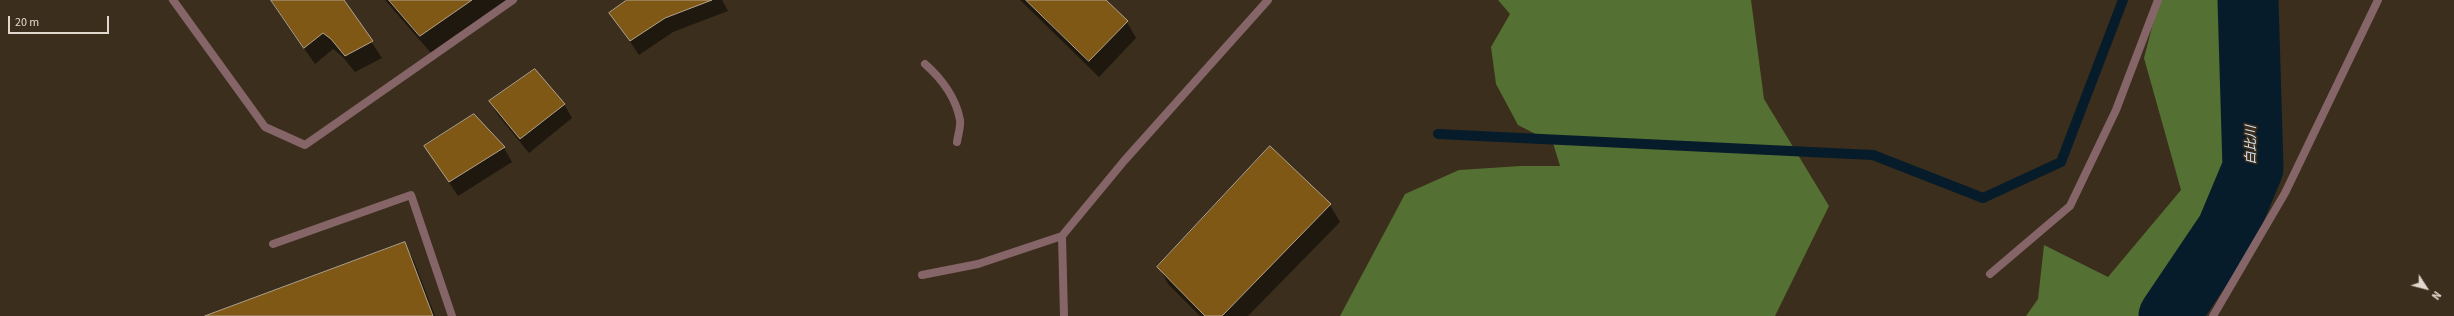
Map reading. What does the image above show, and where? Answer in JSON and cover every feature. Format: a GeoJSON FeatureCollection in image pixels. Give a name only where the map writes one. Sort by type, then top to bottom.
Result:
{"type":"FeatureCollection","features":[{"type":"Feature","properties":{"kind":"street"},"geometry":{"type":"LineString","coordinates":[[173,0],[265,127],[305,145],[513,0]]}},
{"type":"Feature","properties":{"kind":"street"},"geometry":{"type":"LineString","coordinates":[[922,275],[978,264],[1062,236],[1124,160],[1268,0]]}},
{"type":"Feature","properties":{"kind":"street"},"geometry":{"type":"LineString","coordinates":[[1990,274],[2070,206],[2116,110],[2158,0]]}},
{"type":"Feature","properties":{"kind":"street"},"geometry":{"type":"LineString","coordinates":[[2213,316],[2285,193],[2378,0]]}},
{"type":"Feature","properties":{"kind":"street"},"geometry":{"type":"LineString","coordinates":[[925,64],[939,76],[950,95],[960,120],[957,142]]}},
{"type":"Feature","properties":{"kind":"street"},"geometry":{"type":"LineString","coordinates":[[273,244],[411,195],[452,316]]}},
{"type":"Feature","properties":{"kind":"street"},"geometry":{"type":"LineString","coordinates":[[1062,236],[1064,316]]}},
{"type":"Feature","properties":{"kind":"green space"},"geometry":{"type":"Polygon","coordinates":[[[1498,0],[1751,0],[1764,99],[1829,206],[1775,316],[1340,316],[1405,194],[1459,170],[1521,166],[1560,166],[1553,143],[1518,125],[1496,84],[1491,47],[1510,14],[1498,0]]]}},
{"type":"Feature","properties":{"kind":"green space"},"geometry":{"type":"Polygon","coordinates":[[[2159,0],[2227,0],[2261,177],[2226,256],[2185,316],[2026,316],[2038,299],[2044,245],[2108,277],[2181,190],[2144,58],[2159,0]]]}},
{"type":"Feature","properties":{"kind":"building"},"geometry":{"type":"Polygon","coordinates":[[[271,0],[344,0],[373,41],[345,56],[331,39],[323,33],[304,48],[271,0]]]}},
{"type":"Feature","properties":{"kind":"building"},"geometry":{"type":"Polygon","coordinates":[[[389,0],[472,0],[420,36],[389,0]]]}},
{"type":"Feature","properties":{"kind":"building"},"geometry":{"type":"Polygon","coordinates":[[[627,0],[712,0],[665,18],[630,41],[609,13],[627,0]]]}},
{"type":"Feature","properties":{"kind":"building"},"geometry":{"type":"Polygon","coordinates":[[[1026,0],[1106,0],[1128,21],[1089,61],[1026,0]]]}},
{"type":"Feature","properties":{"kind":"building"},"geometry":{"type":"Polygon","coordinates":[[[535,69],[565,104],[520,139],[489,101],[535,69]]]}},
{"type":"Feature","properties":{"kind":"building"},"geometry":{"type":"Polygon","coordinates":[[[474,114],[505,147],[449,182],[424,146],[474,114]]]}},
{"type":"Feature","properties":{"kind":"building"},"geometry":{"type":"Polygon","coordinates":[[[1270,146],[1331,204],[1222,316],[1205,316],[1157,267],[1270,146]]]}},
{"type":"Feature","properties":{"kind":"building"},"geometry":{"type":"Polygon","coordinates":[[[405,242],[433,316],[205,316],[405,242]]]}},
{"type":"Feature","properties":{"kind":"waterway"},"geometry":{"type":"LineString","coordinates":[[1438,134],[1873,155],[1983,198],[2061,162],[2123,0]]}},
{"type":"Feature","properties":{"kind":"waterway","name":"白比川"},"geometry":{"type":"LineString","coordinates":[[2169,316],[2227,230],[2253,168],[2248,0]]}}]}
